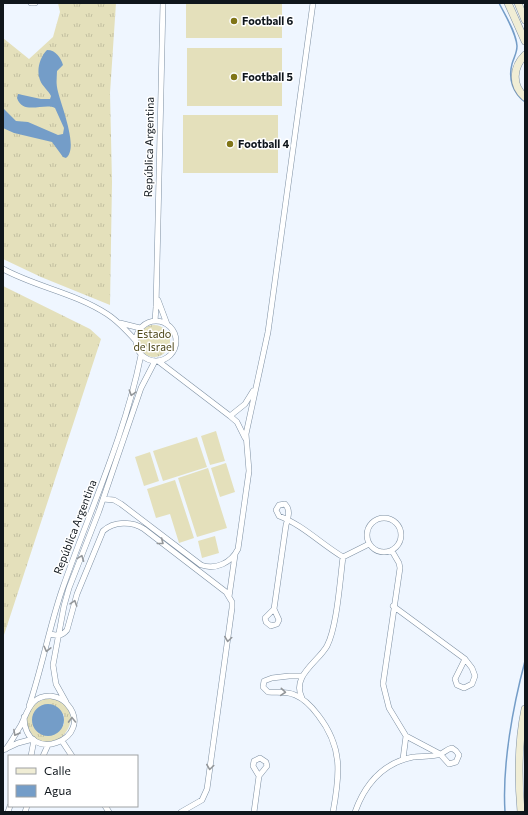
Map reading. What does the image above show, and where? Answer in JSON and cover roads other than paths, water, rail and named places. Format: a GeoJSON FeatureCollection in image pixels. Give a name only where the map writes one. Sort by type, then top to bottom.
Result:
{"type":"FeatureCollection","features":[{"type":"Feature","properties":{"kind":"main road"},"geometry":{"type":"LineString","coordinates":[[508,3],[525,41]]}},
{"type":"Feature","properties":{"kind":"main road"},"geometry":{"type":"LineString","coordinates":[[518,3],[525,20]]}},
{"type":"Feature","properties":{"kind":"main road"},"geometry":{"type":"LineString","coordinates":[[525,56],[517,66],[515,73],[517,88],[525,97]]}},
{"type":"Feature","properties":{"kind":"main road"},"geometry":{"type":"LineString","coordinates":[[521,812],[519,759],[525,709]]}},
{"type":"Feature","properties":{"kind":"street","name":"República Argentina"},"geometry":{"type":"LineString","coordinates":[[155,321],[163,3]]}},
{"type":"Feature","properties":{"kind":"street"},"geometry":{"type":"LineString","coordinates":[[229,597],[235,555],[238,549],[249,471],[246,429],[268,332],[313,3]]}},
{"type":"Feature","properties":{"kind":"street"},"geometry":{"type":"LineString","coordinates":[[3,269],[89,304],[119,323],[136,341]]}},
{"type":"Feature","properties":{"kind":"street","name":"República Argentina"},"geometry":{"type":"LineString","coordinates":[[156,291],[167,324]]}},
{"type":"Feature","properties":{"kind":"street"},"geometry":{"type":"LineString","coordinates":[[157,361],[170,355],[176,344],[174,331],[167,324],[155,321],[146,323],[140,328],[136,341],[141,355],[147,359],[157,361],[230,416],[240,428],[246,441]]}},
{"type":"Feature","properties":{"kind":"street"},"geometry":{"type":"LineString","coordinates":[[119,323],[140,328]]}},
{"type":"Feature","properties":{"kind":"street","name":"República Argentina"},"geometry":{"type":"LineString","coordinates":[[29,706],[40,673],[62,592],[123,422],[136,380],[141,355]]}},
{"type":"Feature","properties":{"kind":"street","name":"República Argentina"},"geometry":{"type":"LineString","coordinates":[[66,702],[56,684],[53,673],[53,658],[67,594],[99,511],[141,388],[157,361]]}},
{"type":"Feature","properties":{"kind":"street"},"geometry":{"type":"LineString","coordinates":[[230,416],[245,404],[257,382]]}},
{"type":"Feature","properties":{"kind":"street"},"geometry":{"type":"LineString","coordinates":[[123,422],[129,424]]}},
{"type":"Feature","properties":{"kind":"street"},"geometry":{"type":"LineString","coordinates":[[103,499],[114,500],[121,504],[201,565],[214,568],[230,560],[235,555]]}},
{"type":"Feature","properties":{"kind":"street"},"geometry":{"type":"LineString","coordinates":[[93,508],[99,511]]}},
{"type":"Feature","properties":{"kind":"street"},"geometry":{"type":"LineString","coordinates":[[379,518],[390,518],[398,524],[402,534],[399,544],[392,551],[377,551],[369,544],[367,534],[370,524],[379,518]]}},
{"type":"Feature","properties":{"kind":"street"},"geometry":{"type":"LineString","coordinates":[[274,609],[288,519],[343,557]]}},
{"type":"Feature","properties":{"kind":"street"},"geometry":{"type":"LineString","coordinates":[[50,634],[58,636],[63,634],[66,630],[77,594],[103,531],[106,528],[117,524],[134,524],[144,529],[226,592],[232,608],[208,789],[205,796],[196,804],[181,812]]}},
{"type":"Feature","properties":{"kind":"street"},"geometry":{"type":"LineString","coordinates":[[343,557],[369,544]]}},
{"type":"Feature","properties":{"kind":"street"},"geometry":{"type":"LineString","coordinates":[[355,812],[360,798],[374,779],[383,770],[403,759],[440,754],[406,736],[389,708],[383,684],[393,606],[400,568],[399,563],[392,551]]}},
{"type":"Feature","properties":{"kind":"street"},"geometry":{"type":"LineString","coordinates":[[333,812],[339,765],[334,741],[326,725],[300,694],[302,676],[328,644],[334,619],[343,557]]}},
{"type":"Feature","properties":{"kind":"street"},"geometry":{"type":"LineString","coordinates":[[62,592],[67,594]]}},
{"type":"Feature","properties":{"kind":"street"},"geometry":{"type":"LineString","coordinates":[[393,606],[465,659],[472,668],[475,676],[472,684],[464,688],[457,685],[455,679],[465,659]]}},
{"type":"Feature","properties":{"kind":"street"},"geometry":{"type":"LineString","coordinates":[[302,676],[272,678],[266,680],[263,684],[263,687],[268,692],[288,692],[302,698]]}},
{"type":"Feature","properties":{"kind":"street"},"geometry":{"type":"LineString","coordinates":[[5,749],[24,718],[29,706],[40,698],[46,696],[60,698],[66,702],[73,715],[74,723],[72,730],[62,741],[48,745],[34,740],[26,729],[24,718]]}},
{"type":"Feature","properties":{"kind":"street"},"geometry":{"type":"LineString","coordinates":[[403,759],[406,736]]}},
{"type":"Feature","properties":{"kind":"street"},"geometry":{"type":"LineString","coordinates":[[5,749],[34,740]]}},
{"type":"Feature","properties":{"kind":"street"},"geometry":{"type":"LineString","coordinates":[[31,755],[34,740]]}},
{"type":"Feature","properties":{"kind":"street"},"geometry":{"type":"LineString","coordinates":[[62,741],[71,755]]}},
{"type":"Feature","properties":{"kind":"street"},"geometry":{"type":"LineString","coordinates":[[43,755],[48,745]]}},
{"type":"Feature","properties":{"kind":"street"},"geometry":{"type":"LineString","coordinates":[[254,812],[259,776]]}},
{"type":"Feature","properties":{"kind":"water"},"geometry":{"type":"Polygon","coordinates":[[[47,50],[53,51],[58,55],[63,65],[57,71],[57,83],[70,135],[70,153],[66,158],[63,157],[52,142],[14,133],[3,128],[3,108],[16,121],[28,122],[58,135],[63,134],[64,128],[55,108],[46,106],[34,108],[24,106],[17,98],[18,94],[41,99],[50,99],[51,96],[41,82],[38,72],[41,60],[47,50]]]}},
{"type":"Feature","properties":{"kind":"water"},"geometry":{"type":"Polygon","coordinates":[[[45,704],[51,704],[61,711],[64,720],[63,726],[57,733],[51,736],[45,736],[35,729],[32,723],[32,717],[39,707],[45,704]]]}},
{"type":"Feature","properties":{"kind":"waterway"},"geometry":{"type":"LineString","coordinates":[[499,3],[515,35],[517,46],[511,70],[512,85],[517,94],[525,102]]}},
{"type":"Feature","properties":{"kind":"waterway"},"geometry":{"type":"LineString","coordinates":[[505,812],[505,775],[509,736],[516,697],[525,661]]}},
{"type":"Feature","properties":{"kind":"place","name":"Football 6"},"geometry":{"type":"Point","coordinates":[234,21]}},
{"type":"Feature","properties":{"kind":"place","name":"Football 5"},"geometry":{"type":"Point","coordinates":[234,77]}},
{"type":"Feature","properties":{"kind":"place","name":"Football 4"},"geometry":{"type":"Point","coordinates":[230,144]}},
{"type":"Feature","properties":{"kind":"park label","name":"Estado de Israel"},"geometry":{"type":"Point","coordinates":[154,340]}}]}
